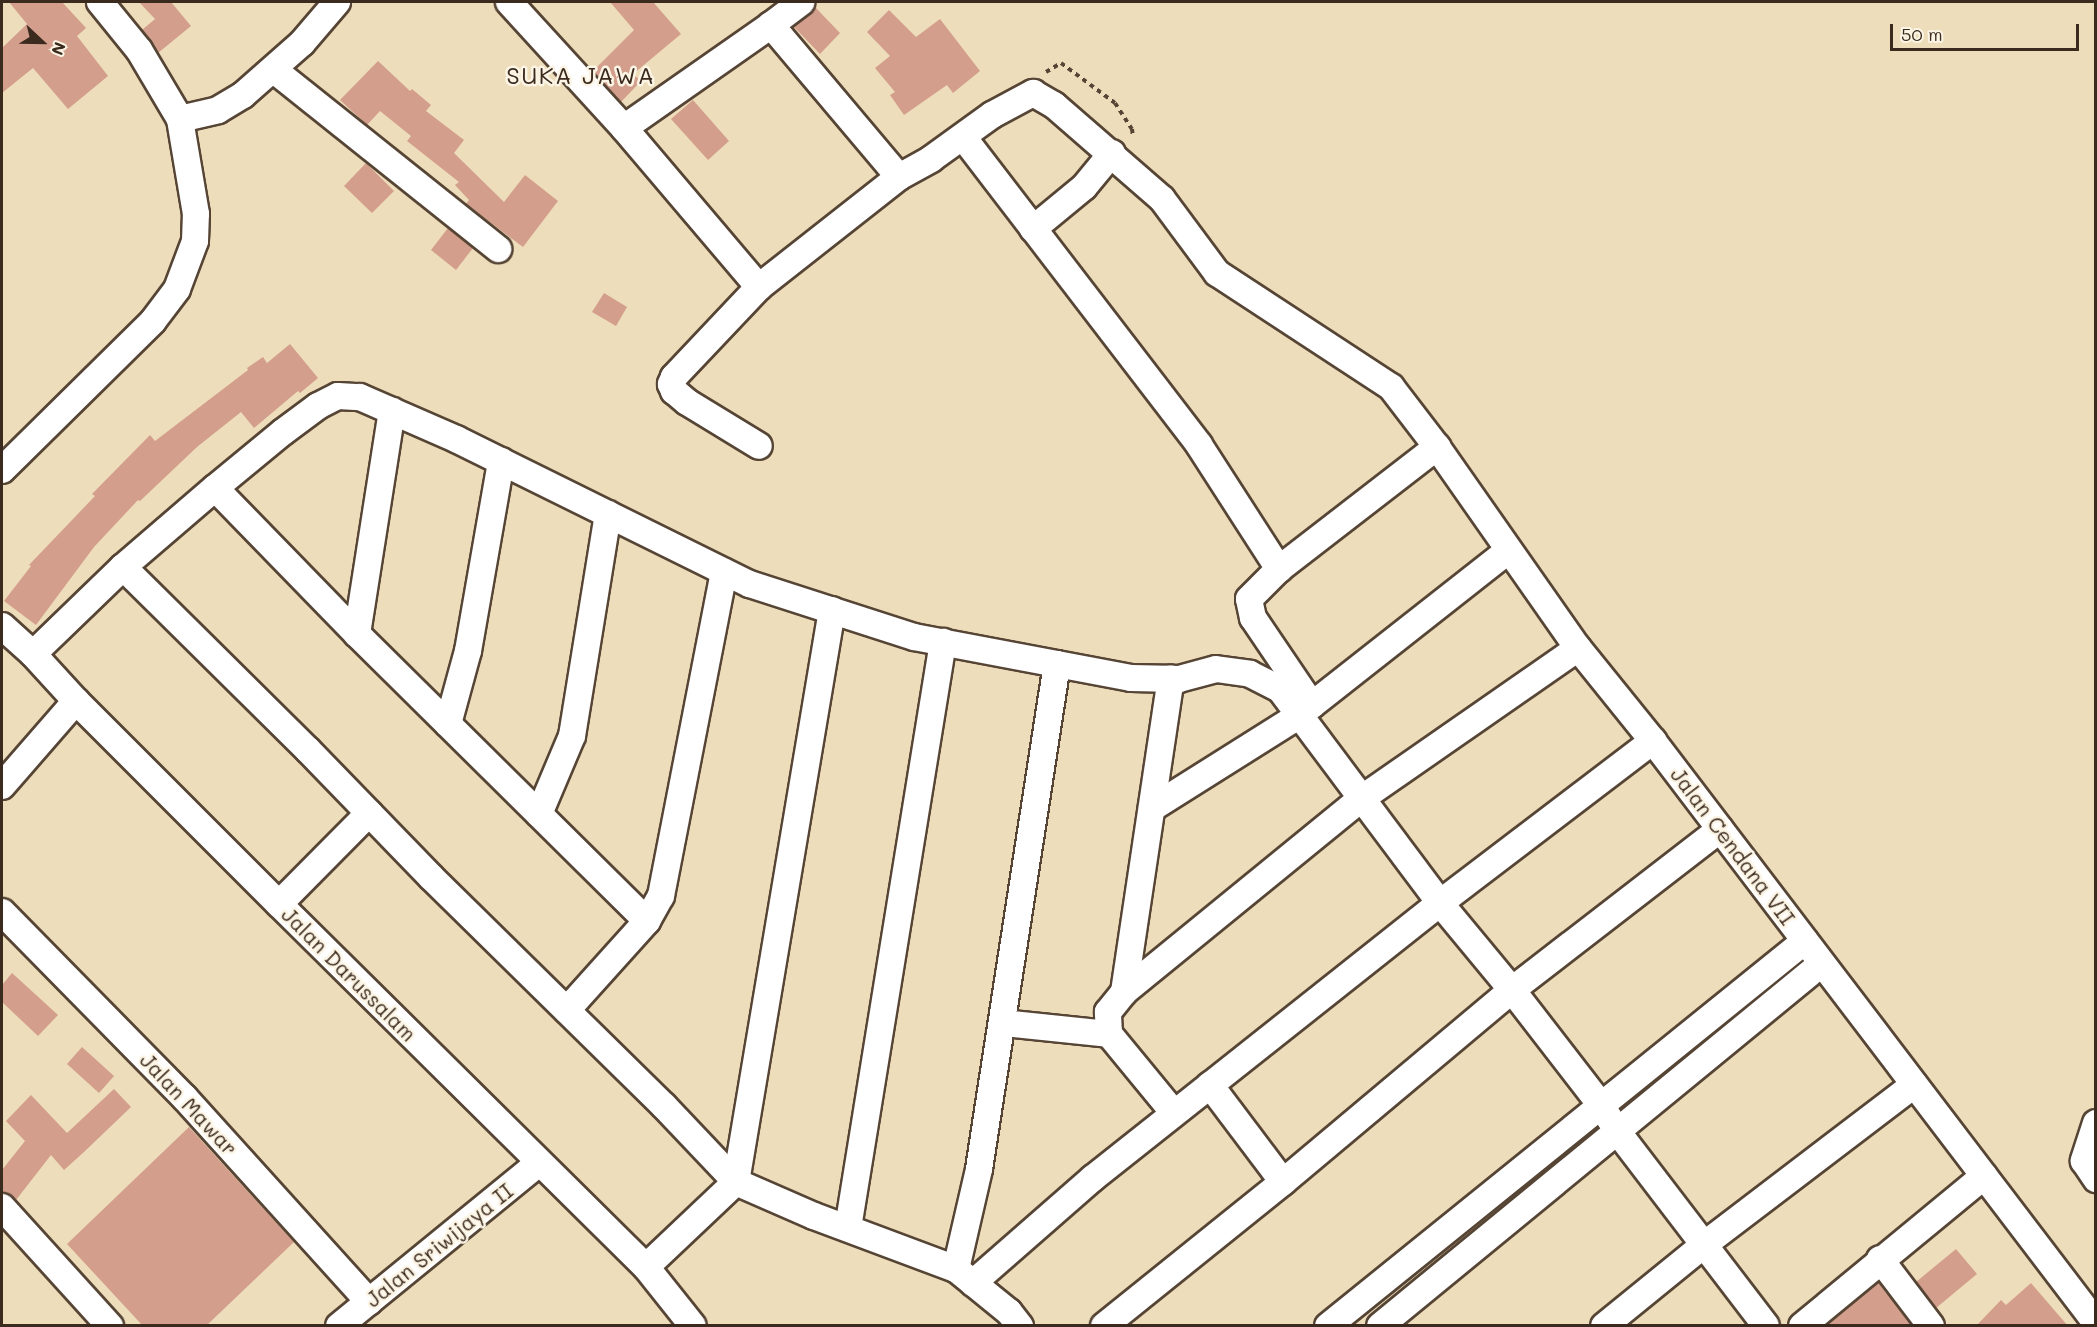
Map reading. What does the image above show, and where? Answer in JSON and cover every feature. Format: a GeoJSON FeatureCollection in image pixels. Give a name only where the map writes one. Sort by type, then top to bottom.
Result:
{"type":"FeatureCollection","features":[{"type":"Feature","properties":{"kind":"street"},"geometry":{"type":"LineString","coordinates":[[2,470],[153,321],[177,289],[195,241],[196,214],[180,119],[139,50],[100,2]]}},
{"type":"Feature","properties":{"kind":"street"},"geometry":{"type":"LineString","coordinates":[[180,119],[218,110],[243,95],[302,43],[337,2]]}},
{"type":"Feature","properties":{"kind":"street"},"geometry":{"type":"LineString","coordinates":[[509,2],[624,128],[759,287]]}},
{"type":"Feature","properties":{"kind":"street"},"geometry":{"type":"LineString","coordinates":[[624,128],[801,2]]}},
{"type":"Feature","properties":{"kind":"street"},"geometry":{"type":"LineString","coordinates":[[771,25],[899,177]]}},
{"type":"Feature","properties":{"kind":"street"},"geometry":{"type":"LineString","coordinates":[[274,70],[498,249]]}},
{"type":"Feature","properties":{"kind":"street","name":"Jalan Cendana VII"},"geometry":{"type":"LineString","coordinates":[[963,137],[992,115],[1032,93],[1054,105],[1112,153],[1162,199],[1217,273],[1391,387],[1437,447],[1578,648],[1653,741],[2096,1323]]}},
{"type":"Feature","properties":{"kind":"street"},"geometry":{"type":"LineString","coordinates":[[759,446],[687,402],[674,391],[671,384],[674,376],[759,287],[899,177],[963,137],[1199,445],[1279,568]]}},
{"type":"Feature","properties":{"kind":"street"},"geometry":{"type":"LineString","coordinates":[[1033,229],[1084,187],[1112,153]]}},
{"type":"Feature","properties":{"kind":"street"},"geometry":{"type":"LineString","coordinates":[[33,654],[123,567],[215,488],[283,432],[318,406],[338,396],[360,397],[392,411],[501,461],[750,584],[914,637],[1131,678],[1171,679],[1216,669],[1250,674],[1280,689],[1305,711]]}},
{"type":"Feature","properties":{"kind":"street"},"geometry":{"type":"LineString","coordinates":[[357,634],[392,411]]}},
{"type":"Feature","properties":{"kind":"street"},"geometry":{"type":"LineString","coordinates":[[1437,447],[1279,568],[1249,599],[1253,618],[1305,711],[1361,799],[1440,903],[1512,990],[1766,1326]]}},
{"type":"Feature","properties":{"kind":"street"},"geometry":{"type":"LineString","coordinates":[[448,724],[468,651],[501,461]]}},
{"type":"Feature","properties":{"kind":"street"},"geometry":{"type":"LineString","coordinates":[[215,488],[357,634],[647,921]]}},
{"type":"Feature","properties":{"kind":"street"},"geometry":{"type":"LineString","coordinates":[[539,814],[572,736],[608,514]]}},
{"type":"Feature","properties":{"kind":"street"},"geometry":{"type":"LineString","coordinates":[[1152,808],[1305,711],[1508,551]]}},
{"type":"Feature","properties":{"kind":"street"},"geometry":{"type":"LineString","coordinates":[[123,567],[736,1182],[964,1276],[1009,1312],[1020,1326]]}},
{"type":"Feature","properties":{"kind":"street"},"geometry":{"type":"LineString","coordinates":[[567,1010],[647,921],[661,896],[724,572]]}},
{"type":"Feature","properties":{"kind":"street"},"geometry":{"type":"LineString","coordinates":[[646,1267],[736,1182],[832,610]]}},
{"type":"Feature","properties":{"kind":"street","name":"Jalan Darussalam"},"geometry":{"type":"LineString","coordinates":[[2,626],[33,654],[76,701],[646,1267],[693,1326]]}},
{"type":"Feature","properties":{"kind":"street"},"geometry":{"type":"LineString","coordinates":[[848,1228],[943,642]]}},
{"type":"Feature","properties":{"kind":"street"},"geometry":{"type":"LineString","coordinates":[[1174,1113],[1109,1034],[1108,1012],[1124,992],[1361,799],[1578,648]]}},
{"type":"Feature","properties":{"kind":"street"},"geometry":{"type":"LineString","coordinates":[[964,1276],[1057,664]]}},
{"type":"Feature","properties":{"kind":"street"},"geometry":{"type":"LineString","coordinates":[[1124,992],[1171,679]]}},
{"type":"Feature","properties":{"kind":"street"},"geometry":{"type":"LineString","coordinates":[[2,786],[76,701]]}},
{"type":"Feature","properties":{"kind":"street"},"geometry":{"type":"LineString","coordinates":[[964,1276],[1093,1178],[1440,903],[1653,741]]}},
{"type":"Feature","properties":{"kind":"street"},"geometry":{"type":"LineString","coordinates":[[279,904],[369,813]]}},
{"type":"Feature","properties":{"kind":"street"},"geometry":{"type":"LineString","coordinates":[[1104,1326],[1283,1182],[1512,990],[1720,829]]}},
{"type":"Feature","properties":{"kind":"street","name":"Jalan Mawar"},"geometry":{"type":"LineString","coordinates":[[2,912],[184,1097],[369,1302]]}},
{"type":"Feature","properties":{"kind":"street"},"geometry":{"type":"LineString","coordinates":[[1328,1326],[1805,941]]}},
{"type":"Feature","properties":{"kind":"street"},"geometry":{"type":"LineString","coordinates":[[1369,1292],[1386,1323],[1821,963]]}},
{"type":"Feature","properties":{"kind":"street"},"geometry":{"type":"LineString","coordinates":[[1003,1023],[1109,1034]]}},
{"type":"Feature","properties":{"kind":"street"},"geometry":{"type":"LineString","coordinates":[[1210,1085],[1283,1182]]}},
{"type":"Feature","properties":{"kind":"street"},"geometry":{"type":"LineString","coordinates":[[1604,1326],[1705,1244],[1914,1085]]}},
{"type":"Feature","properties":{"kind":"street"},"geometry":{"type":"LineString","coordinates":[[2096,1123],[2084,1161],[2096,1179]]}},
{"type":"Feature","properties":{"kind":"street","name":"Jalan Sriwijaya II"},"geometry":{"type":"LineString","coordinates":[[339,1326],[539,1163]]}},
{"type":"Feature","properties":{"kind":"street"},"geometry":{"type":"LineString","coordinates":[[1802,1326],[1880,1259],[1984,1176]]}},
{"type":"Feature","properties":{"kind":"street"},"geometry":{"type":"LineString","coordinates":[[2,1207],[110,1326]]}},
{"type":"Feature","properties":{"kind":"street"},"geometry":{"type":"LineString","coordinates":[[1880,1259],[1931,1326]]}},
{"type":"Feature","properties":{"kind":"building"},"geometry":{"type":"Polygon","coordinates":[[[9,2],[62,2],[86,28],[77,36],[108,76],[68,109],[33,68],[2,93],[2,48],[27,24],[9,2]]]}},
{"type":"Feature","properties":{"kind":"building"},"geometry":{"type":"Polygon","coordinates":[[[139,2],[171,2],[191,26],[158,53],[142,30],[155,19],[139,2]]]}},
{"type":"Feature","properties":{"kind":"building"},"geometry":{"type":"Polygon","coordinates":[[[610,2],[653,2],[681,34],[633,74],[641,81],[621,102],[593,71],[634,30],[610,2]]]}},
{"type":"Feature","properties":{"kind":"building"},"geometry":{"type":"Polygon","coordinates":[[[815,7],[840,33],[820,54],[794,27],[815,7]]]}},
{"type":"Feature","properties":{"kind":"building"},"geometry":{"type":"Polygon","coordinates":[[[889,10],[916,37],[940,19],[980,71],[953,93],[947,85],[904,115],[890,95],[895,92],[875,68],[890,56],[867,32],[889,10]]]}},
{"type":"Feature","properties":{"kind":"building"},"geometry":{"type":"Polygon","coordinates":[[[378,61],[410,91],[412,89],[431,105],[426,111],[464,140],[454,153],[504,202],[525,175],[558,201],[523,247],[466,204],[469,200],[455,185],[459,182],[407,141],[411,136],[380,111],[367,125],[340,100],[378,61]]]}},
{"type":"Feature","properties":{"kind":"building"},"geometry":{"type":"Polygon","coordinates":[[[693,100],[729,141],[708,160],[671,119],[693,100]]]}},
{"type":"Feature","properties":{"kind":"building"},"geometry":{"type":"Polygon","coordinates":[[[366,163],[394,191],[372,213],[344,186],[366,163]]]}},
{"type":"Feature","properties":{"kind":"building"},"geometry":{"type":"Polygon","coordinates":[[[448,228],[473,248],[456,270],[431,250],[448,228]]]}},
{"type":"Feature","properties":{"kind":"building"},"geometry":{"type":"Polygon","coordinates":[[[604,293],[627,307],[616,326],[592,312],[604,293]]]}},
{"type":"Feature","properties":{"kind":"building"},"geometry":{"type":"Polygon","coordinates":[[[290,344],[318,378],[300,393],[298,391],[254,428],[241,412],[197,447],[140,501],[138,500],[94,547],[36,625],[4,601],[31,566],[29,565],[95,496],[92,494],[150,435],[155,441],[248,370],[247,368],[263,357],[267,363],[290,344]]]}},
{"type":"Feature","properties":{"kind":"building"},"geometry":{"type":"Polygon","coordinates":[[[12,973],[58,1015],[38,1036],[2,1002],[2,985],[12,973]]]}},
{"type":"Feature","properties":{"kind":"building"},"geometry":{"type":"Polygon","coordinates":[[[82,1047],[114,1076],[99,1093],[67,1064],[82,1047]]]}},
{"type":"Feature","properties":{"kind":"building"},"geometry":{"type":"Polygon","coordinates":[[[114,1089],[131,1107],[84,1152],[64,1170],[51,1155],[16,1200],[2,1192],[2,1170],[25,1141],[6,1121],[31,1095],[67,1133],[114,1089]]]}},
{"type":"Feature","properties":{"kind":"building"},"geometry":{"type":"Polygon","coordinates":[[[189,1127],[294,1242],[206,1326],[143,1326],[67,1244],[189,1127]]]}},
{"type":"Feature","properties":{"kind":"building"},"geometry":{"type":"Polygon","coordinates":[[[1956,1249],[1977,1274],[1936,1308],[1916,1282],[1956,1249]]]}},
{"type":"Feature","properties":{"kind":"building"},"geometry":{"type":"Polygon","coordinates":[[[1879,1282],[1912,1326],[1826,1326],[1879,1282]]]}},
{"type":"Feature","properties":{"kind":"building"},"geometry":{"type":"Polygon","coordinates":[[[2031,1283],[2068,1326],[1976,1326],[2001,1300],[2006,1305],[2031,1283]]]}},
{"type":"Feature","properties":{"kind":"district","name":"SUKA JAWA"},"geometry":{"type":"Point","coordinates":[581,75]}}]}
